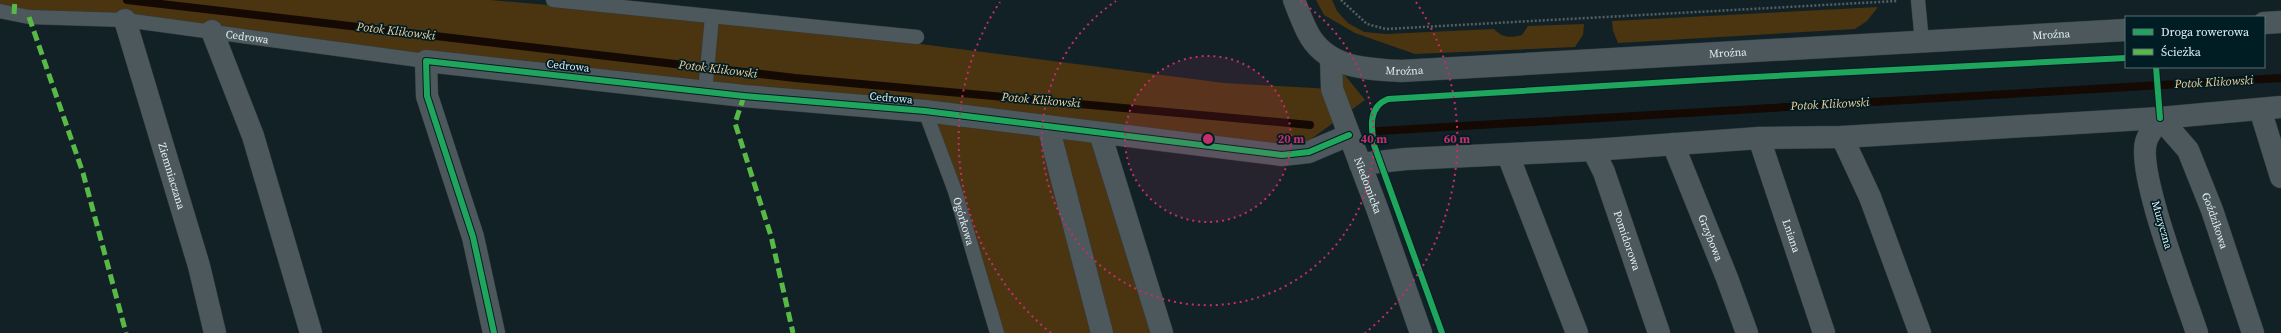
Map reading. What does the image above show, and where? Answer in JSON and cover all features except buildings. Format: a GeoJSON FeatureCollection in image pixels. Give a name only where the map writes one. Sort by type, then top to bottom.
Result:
{"type":"FeatureCollection","features":[{"type":"Feature","properties":{"kind":"street"},"geometry":{"type":"LineString","coordinates":[[1294,0],[1307,33],[1331,58]]}},
{"type":"Feature","properties":{"kind":"street","name":"Ziemniaczana"},"geometry":{"type":"LineString","coordinates":[[124,20],[199,266],[215,333]]}},
{"type":"Feature","properties":{"kind":"street"},"geometry":{"type":"LineString","coordinates":[[2265,23],[2281,22]]}},
{"type":"Feature","properties":{"kind":"street","name":"Mroźna"},"geometry":{"type":"LineString","coordinates":[[1331,58],[1348,66],[1401,71],[2125,30]]}},
{"type":"Feature","properties":{"kind":"street"},"geometry":{"type":"LineString","coordinates":[[212,32],[253,136],[311,333]]}},
{"type":"Feature","properties":{"kind":"street","name":"Niedomicka"},"geometry":{"type":"LineString","coordinates":[[1331,58],[1330,84],[1421,333]]}},
{"type":"Feature","properties":{"kind":"street"},"geometry":{"type":"LineString","coordinates":[[426,61],[428,96],[473,237],[494,333]]}},
{"type":"Feature","properties":{"kind":"street","name":"Cedrowa"},"geometry":{"type":"LineString","coordinates":[[426,61],[705,92],[925,111],[1282,155],[1309,152],[1349,135]]}},
{"type":"Feature","properties":{"kind":"street"},"geometry":{"type":"LineString","coordinates":[[1360,164],[1406,159],[1593,150],[1759,138],[1842,136],[2160,118],[2271,108],[2281,177]]}},
{"type":"Feature","properties":{"kind":"street","name":"Muzyczna"},"geometry":{"type":"LineString","coordinates":[[2160,118],[2146,142],[2145,163],[2161,228],[2197,333]]}},
{"type":"Feature","properties":{"kind":"street","name":"Goździkowa"},"geometry":{"type":"LineString","coordinates":[[2160,118],[2188,150],[2212,210],[2253,333]]}},
{"type":"Feature","properties":{"kind":"street"},"geometry":{"type":"LineString","coordinates":[[1048,126],[1102,333]]}},
{"type":"Feature","properties":{"kind":"street"},"geometry":{"type":"LineString","coordinates":[[1100,133],[1162,333]]}},
{"type":"Feature","properties":{"kind":"street"},"geometry":{"type":"LineString","coordinates":[[1842,136],[1870,197],[1920,333]]}},
{"type":"Feature","properties":{"kind":"street","name":"Lniana"},"geometry":{"type":"LineString","coordinates":[[1759,138],[1824,333]]}},
{"type":"Feature","properties":{"kind":"street","name":"Grzybowa"},"geometry":{"type":"LineString","coordinates":[[1673,144],[1725,272],[1747,333]]}},
{"type":"Feature","properties":{"kind":"street","name":"Pomidorowa"},"geometry":{"type":"LineString","coordinates":[[1593,150],[1604,172],[1659,333]]}},
{"type":"Feature","properties":{"kind":"street"},"geometry":{"type":"LineString","coordinates":[[1508,155],[1577,333]]}},
{"type":"Feature","properties":{"kind":"lane"},"geometry":{"type":"LineString","coordinates":[[553,0],[917,38]]}},
{"type":"Feature","properties":{"kind":"lane"},"geometry":{"type":"LineString","coordinates":[[1918,0],[1922,42]]}},
{"type":"Feature","properties":{"kind":"lane","name":"Cedrowa"},"geometry":{"type":"LineString","coordinates":[[0,11],[29,17],[124,20],[426,61]]}},
{"type":"Feature","properties":{"kind":"lane"},"geometry":{"type":"LineString","coordinates":[[705,92],[712,17]]}},
{"type":"Feature","properties":{"kind":"lane","name":"Ogórkowa"},"geometry":{"type":"LineString","coordinates":[[925,111],[955,191],[997,333]]}},
{"type":"Feature","properties":{"kind":"path"},"geometry":{"type":"LineString","coordinates":[[1341,0],[1367,24],[1386,29],[1918,0]]}},
{"type":"Feature","properties":{"kind":"shaded area"},"geometry":{"type":"Polygon","coordinates":[[[0,0],[490,0],[757,23],[1224,83],[1331,89],[1331,58],[1365,100],[1311,139],[1309,152],[1101,133],[1162,333],[997,333],[925,111],[0,11],[0,0]]]}},
{"type":"Feature","properties":{"kind":"shaded area"},"geometry":{"type":"Polygon","coordinates":[[[1316,0],[1332,0],[1337,11],[1348,23],[1364,32],[1386,34],[1494,29],[1503,36],[1514,37],[1522,35],[1528,26],[1584,24],[1583,35],[1575,47],[1415,54],[1355,33],[1324,15],[1316,0]]]}},
{"type":"Feature","properties":{"kind":"shaded area"},"geometry":{"type":"Polygon","coordinates":[[[1878,7],[1867,21],[1855,29],[1618,43],[1613,31],[1612,21],[1878,7]]]}},
{"type":"Feature","properties":{"kind":"waterway","name":"Potok Klikowski"},"geometry":{"type":"LineString","coordinates":[[127,0],[795,78],[1310,125]]}},
{"type":"Feature","properties":{"kind":"waterway","name":"Potok Klikowski"},"geometry":{"type":"LineString","coordinates":[[1379,131],[2281,78]]}},
{"type":"Feature","properties":{"kind":"marked path"},"geometry":{"type":"LineString","coordinates":[[14,14],[15,0]]}},
{"type":"Feature","properties":{"kind":"marked path"},"geometry":{"type":"LineString","coordinates":[[29,17],[83,173],[126,333]]}},
{"type":"Feature","properties":{"kind":"marked path"},"geometry":{"type":"LineString","coordinates":[[744,96],[735,123],[771,236],[793,333]]}},
{"type":"Feature","properties":{"kind":"cycle path"},"geometry":{"type":"LineString","coordinates":[[1442,333],[1374,145],[1372,118],[1377,107],[1388,99],[1736,78],[2125,58]]}},
{"type":"Feature","properties":{"kind":"cycle path"},"geometry":{"type":"LineString","coordinates":[[494,333],[473,237],[427,96],[426,61],[744,96],[925,111],[1282,155],[1309,152],[1349,135]]}},
{"type":"Feature","properties":{"kind":"cycle path"},"geometry":{"type":"LineString","coordinates":[[2156,68],[2160,118]]}}]}
